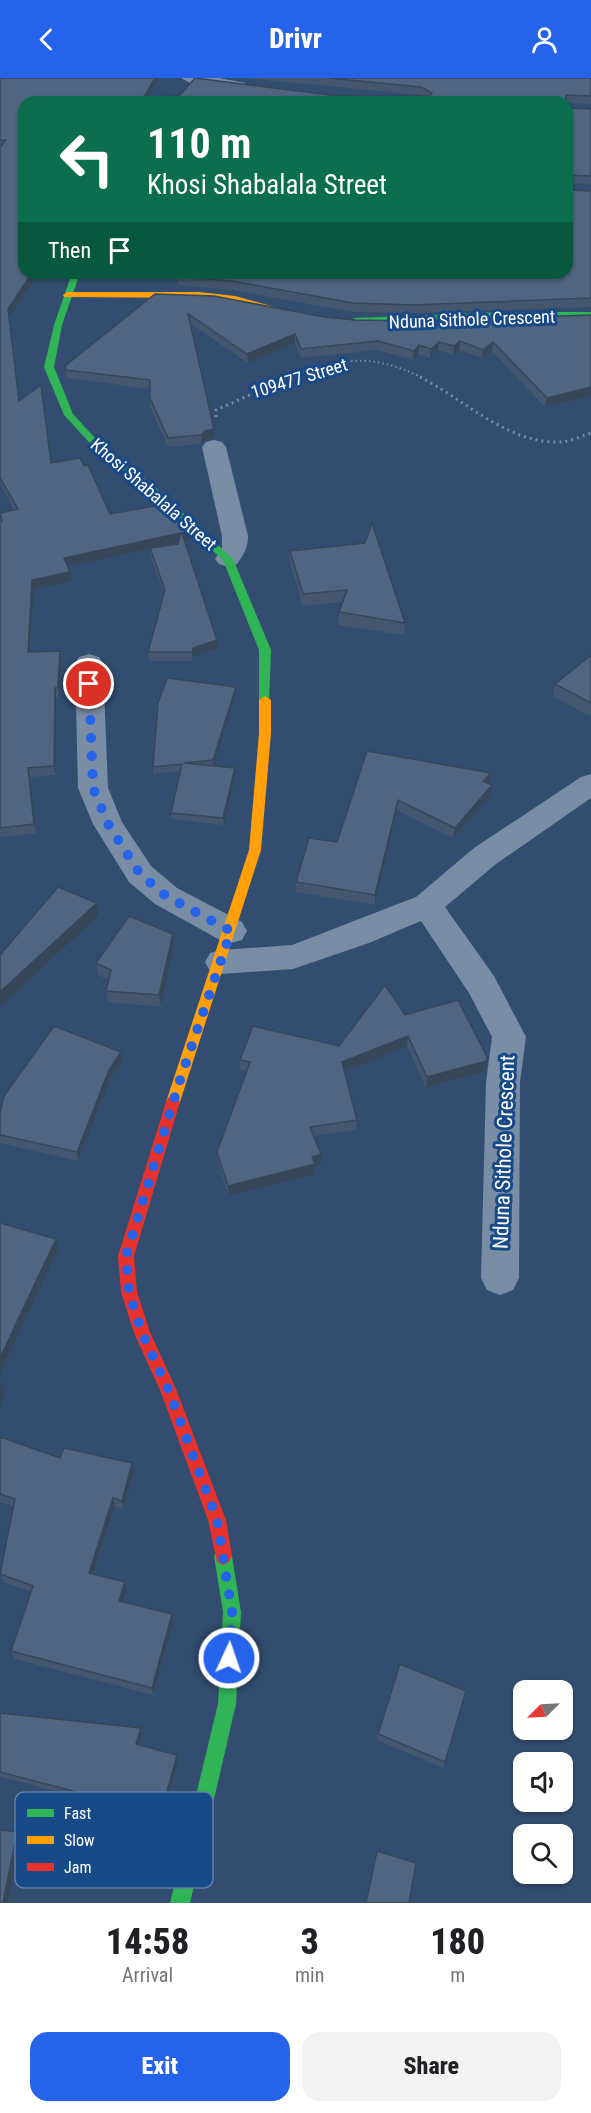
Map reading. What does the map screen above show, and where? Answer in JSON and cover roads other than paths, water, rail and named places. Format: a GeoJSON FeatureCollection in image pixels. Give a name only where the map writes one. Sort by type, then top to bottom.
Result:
{"type":"FeatureCollection","features":[{"type":"Feature","properties":{"kind":"street"},"geometry":{"type":"LineString","coordinates":[[176,94],[190,78],[257,90]]}},
{"type":"Feature","properties":{"kind":"street","name":"Khosi Shabalala Street"},"geometry":{"type":"LineString","coordinates":[[74,279],[67,295],[48,367],[69,415],[103,452],[148,486],[228,559],[265,650],[265,733],[255,850],[221,962],[179,1083],[126,1256],[129,1292],[142,1333],[168,1389],[217,1520],[232,1612],[227,1704],[206,1792]]}},
{"type":"Feature","properties":{"kind":"street"},"geometry":{"type":"LineString","coordinates":[[67,295],[199,295],[235,298],[316,317]]}},
{"type":"Feature","properties":{"kind":"street","name":"Nduna Sithole Crescent"},"geometry":{"type":"LineString","coordinates":[[340,320],[373,322],[503,315],[591,315]]}},
{"type":"Feature","properties":{"kind":"street"},"geometry":{"type":"LineString","coordinates":[[214,447],[235,536],[235,548],[228,559]]}},
{"type":"Feature","properties":{"kind":"street"},"geometry":{"type":"LineString","coordinates":[[89,663],[93,788],[108,824],[140,874],[166,896],[231,931]]}},
{"type":"Feature","properties":{"kind":"street"},"geometry":{"type":"LineString","coordinates":[[221,962],[293,957],[427,905],[485,856],[591,784]]}},
{"type":"Feature","properties":{"kind":"street","name":"Nduna Sithole Crescent"},"geometry":{"type":"LineString","coordinates":[[427,905],[482,985],[509,1037],[503,1082],[500,1278]]}},
{"type":"Feature","properties":{"kind":"street","name":"Khosi Shabalala Street"},"geometry":{"type":"LineString","coordinates":[[180,1903],[184,1888]]}}]}
